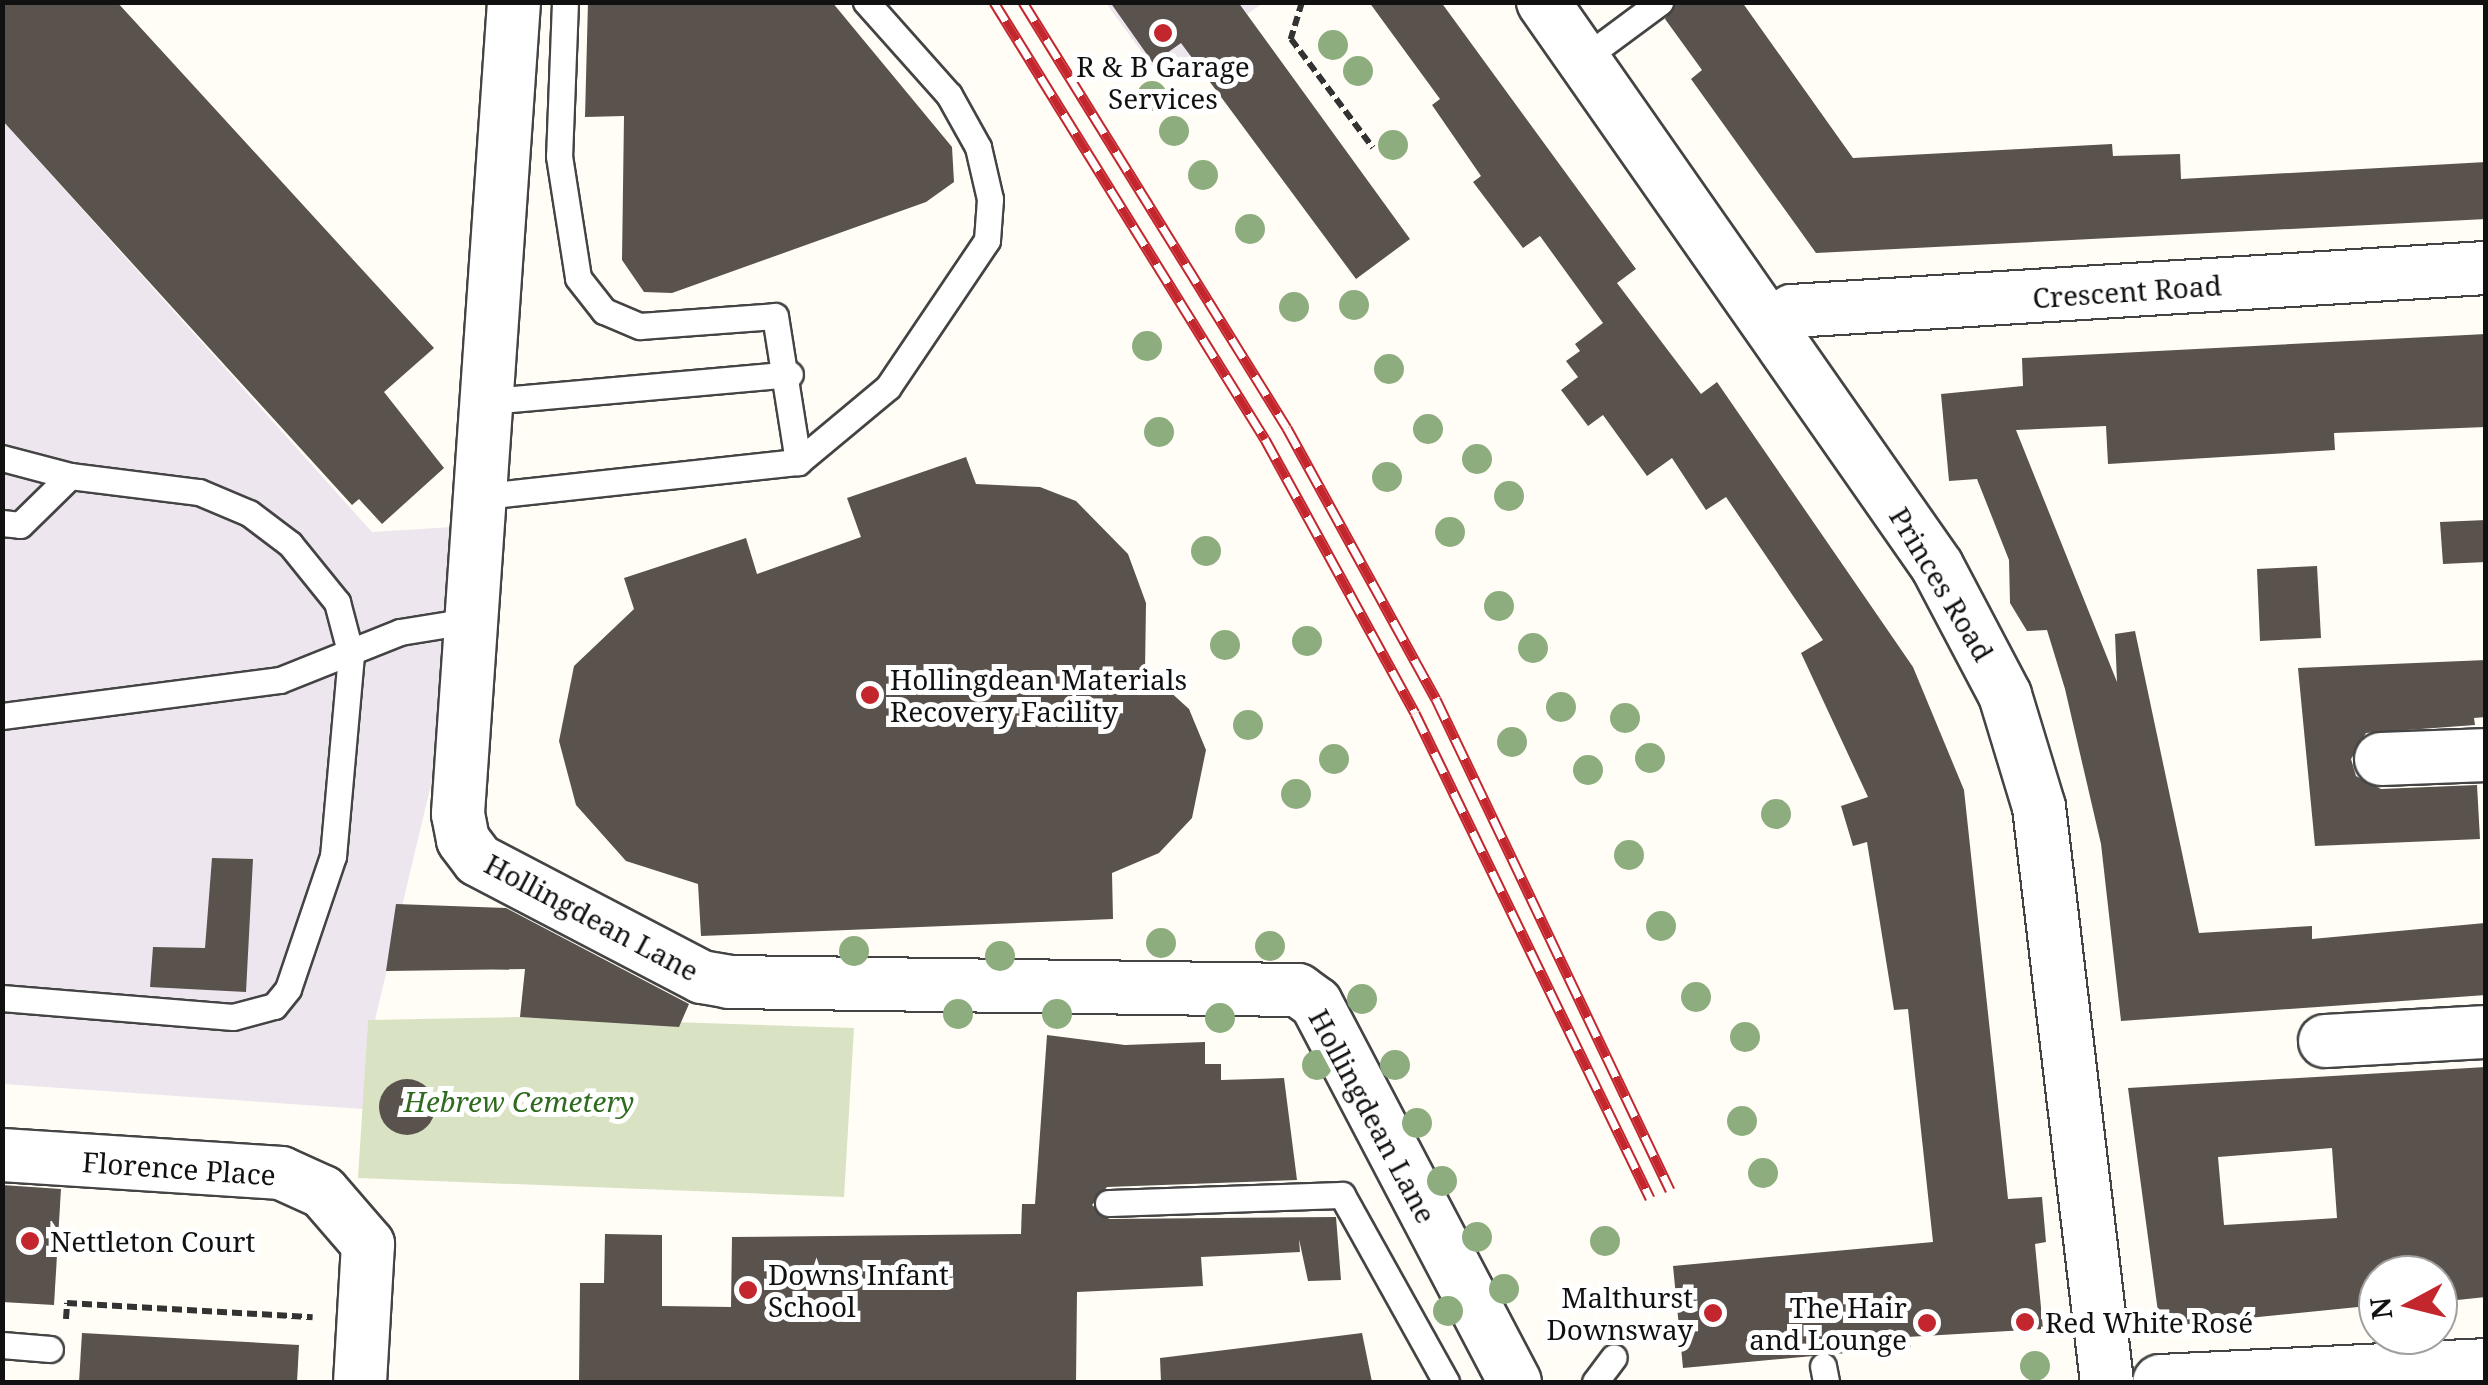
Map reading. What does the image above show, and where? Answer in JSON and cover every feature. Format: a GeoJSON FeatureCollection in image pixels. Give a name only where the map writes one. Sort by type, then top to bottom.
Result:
{"type":"FeatureCollection","features":[{"type":"Feature","properties":{"kind":"street","name":"Hollingdean Lane"},"geometry":{"type":"LineString","coordinates":[[514,2],[484,496],[458,814],[463,840],[478,860],[702,977],[729,982],[1298,990],[1316,1003],[1515,1382]]}},
{"type":"Feature","properties":{"kind":"street","name":"Princes Road"},"geometry":{"type":"LineString","coordinates":[[1543,2],[1773,324],[1956,595],[2020,737],[2064,984],[2107,1382]]}},
{"type":"Feature","properties":{"kind":"street","name":"Crescent Road"},"geometry":{"type":"LineString","coordinates":[[1773,324],[1792,311],[2486,268]]}},
{"type":"Feature","properties":{"kind":"street"},"geometry":{"type":"LineString","coordinates":[[2381,759],[2486,755]]}},
{"type":"Feature","properties":{"kind":"street"},"geometry":{"type":"LineString","coordinates":[[2325,1041],[2486,1032]]}},
{"type":"Feature","properties":{"kind":"street","name":"Florence Place"},"geometry":{"type":"LineString","coordinates":[[2,1155],[281,1173],[304,1181],[338,1204],[368,1244],[360,1382]]}},
{"type":"Feature","properties":{"kind":"street"},"geometry":{"type":"LineString","coordinates":[[2160,1382],[2486,1366]]}},
{"type":"Feature","properties":{"kind":"lane"},"geometry":{"type":"LineString","coordinates":[[565,2],[559,156],[574,258],[589,298],[624,322],[661,329],[775,316],[790,374],[798,462]]}},
{"type":"Feature","properties":{"kind":"lane"},"geometry":{"type":"LineString","coordinates":[[484,496],[798,462],[888,387],[964,278],[991,219],[987,174],[964,121],[866,2]]}},
{"type":"Feature","properties":{"kind":"lane"},"geometry":{"type":"LineString","coordinates":[[1583,59],[1660,2]]}},
{"type":"Feature","properties":{"kind":"lane"},"geometry":{"type":"LineString","coordinates":[[490,401],[790,374]]}},
{"type":"Feature","properties":{"kind":"lane"},"geometry":{"type":"LineString","coordinates":[[2,458],[70,476],[200,492],[271,526],[337,602],[351,655],[333,856],[288,989],[274,1006],[233,1017],[2,998]]}},
{"type":"Feature","properties":{"kind":"lane"},"geometry":{"type":"LineString","coordinates":[[2,523],[20,524],[70,476]]}},
{"type":"Feature","properties":{"kind":"lane"},"geometry":{"type":"LineString","coordinates":[[2,716],[280,680],[351,655],[400,632],[474,620]]}},
{"type":"Feature","properties":{"kind":"lane"},"geometry":{"type":"LineString","coordinates":[[1108,1203],[1342,1195],[1446,1382]]}},
{"type":"Feature","properties":{"kind":"lane"},"geometry":{"type":"LineString","coordinates":[[2,1345],[50,1349]]}},
{"type":"Feature","properties":{"kind":"lane"},"geometry":{"type":"LineString","coordinates":[[1594,1382],[1614,1357]]}},
{"type":"Feature","properties":{"kind":"path"},"geometry":{"type":"LineString","coordinates":[[1302,2],[1291,40],[1373,148]]}},
{"type":"Feature","properties":{"kind":"path"},"geometry":{"type":"LineString","coordinates":[[50,1349],[66,1331],[68,1303],[364,1320]]}},
{"type":"Feature","properties":{"kind":"shaded area","name":"R & B Garage Services"},"geometry":{"type":"Polygon","coordinates":[[[1106,3],[1263,3],[1160,77],[1106,3]]]}},
{"type":"Feature","properties":{"kind":"shaded area"},"geometry":{"type":"Polygon","coordinates":[[[2,120],[372,532],[452,527],[439,751],[375,1020],[368,1021],[363,1109],[3,1084],[2,120]]]}},
{"type":"Feature","properties":{"kind":"green space","name":"Hebrew Cemetery"},"geometry":{"type":"Polygon","coordinates":[[[520,1017],[854,1028],[844,1197],[358,1178],[368,1020],[520,1017]]]}},
{"type":"Feature","properties":{"kind":"building"},"geometry":{"type":"Polygon","coordinates":[[[2,2],[117,2],[434,348],[384,392],[444,468],[382,524],[359,499],[352,505],[2,120],[2,2]]]}},
{"type":"Feature","properties":{"kind":"building"},"geometry":{"type":"Polygon","coordinates":[[[588,2],[832,2],[952,147],[954,182],[926,202],[672,293],[644,292],[622,260],[624,116],[585,117],[588,2]]]}},
{"type":"Feature","properties":{"kind":"building"},"geometry":{"type":"Polygon","coordinates":[[[1110,2],[1238,2],[1410,239],[1356,279],[1181,43],[1153,63],[1110,2]]]}},
{"type":"Feature","properties":{"kind":"building"},"geometry":{"type":"Polygon","coordinates":[[[1369,2],[1441,2],[1636,269],[1617,283],[1701,394],[1717,382],[1913,667],[1964,790],[2008,1199],[2042,1197],[2046,1242],[2035,1244],[2043,1329],[1907,1337],[1911,1347],[1683,1368],[1673,1266],[1933,1242],[1908,1009],[1894,1010],[1867,842],[1853,846],[1841,806],[1868,797],[1801,653],[1823,640],[1726,497],[1706,510],[1672,458],[1647,476],[1603,415],[1588,426],[1561,390],[1578,377],[1566,361],[1580,351],[1575,344],[1603,323],[1540,236],[1523,248],[1473,182],[1481,176],[1432,105],[1440,99],[1369,2]]]}},
{"type":"Feature","properties":{"kind":"building"},"geometry":{"type":"Polygon","coordinates":[[[1676,2],[1742,2],[1853,158],[2112,144],[2113,156],[2180,154],[2181,179],[2486,162],[2486,219],[1816,253],[1691,79],[1702,70],[1665,19],[1676,2]]]}},
{"type":"Feature","properties":{"kind":"building"},"geometry":{"type":"Polygon","coordinates":[[[2486,334],[2486,427],[2334,433],[2335,450],[2108,464],[2106,426],[2016,430],[2117,682],[2115,634],[2135,631],[2199,933],[2312,926],[2312,939],[2485,923],[2486,995],[2121,1021],[2101,844],[2065,689],[2047,630],[2027,631],[2010,603],[2009,560],[1977,479],[1949,481],[1941,394],[2023,386],[2022,358],[2486,334]]]}},
{"type":"Feature","properties":{"kind":"building","name":"Hollingdean Materials Recovery Facility"},"geometry":{"type":"Polygon","coordinates":[[[966,457],[976,484],[1040,487],[1076,501],[1128,554],[1146,603],[1145,669],[1189,709],[1206,750],[1192,818],[1159,853],[1112,873],[1113,919],[701,936],[698,884],[626,861],[576,805],[559,741],[574,666],[634,609],[624,578],[746,538],[757,574],[861,537],[847,498],[966,457]]]}},
{"type":"Feature","properties":{"kind":"building"},"geometry":{"type":"Polygon","coordinates":[[[2486,520],[2486,562],[2443,564],[2440,522],[2486,520]]]}},
{"type":"Feature","properties":{"kind":"building"},"geometry":{"type":"Polygon","coordinates":[[[2317,566],[2321,638],[2260,641],[2257,569],[2317,566]]]}},
{"type":"Feature","properties":{"kind":"building"},"geometry":{"type":"Polygon","coordinates":[[[2486,660],[2486,717],[2474,718],[2475,725],[2366,733],[2351,759],[2356,776],[2381,789],[2477,785],[2480,839],[2315,846],[2298,668],[2486,660]]]}},
{"type":"Feature","properties":{"kind":"building"},"geometry":{"type":"Polygon","coordinates":[[[212,858],[253,859],[246,992],[150,987],[153,947],[205,948],[212,858]]]}},
{"type":"Feature","properties":{"kind":"building"},"geometry":{"type":"Polygon","coordinates":[[[396,904],[506,908],[689,1004],[679,1027],[520,1017],[525,969],[386,971],[396,904]]]}},
{"type":"Feature","properties":{"kind":"building"},"geometry":{"type":"Polygon","coordinates":[[[1047,1035],[1125,1045],[1205,1042],[1205,1064],[1221,1064],[1221,1080],[1284,1078],[1297,1180],[1107,1187],[1092,1205],[1109,1219],[1336,1217],[1341,1280],[1308,1281],[1299,1239],[1300,1252],[1201,1257],[1203,1286],[1077,1292],[1076,1382],[579,1382],[580,1283],[604,1283],[605,1234],[662,1235],[662,1306],[731,1307],[732,1237],[1021,1234],[1022,1204],[1035,1204],[1047,1035]]]}},
{"type":"Feature","properties":{"kind":"building"},"geometry":{"type":"Polygon","coordinates":[[[2486,1067],[2486,1297],[2458,1300],[2458,1255],[2358,1255],[2358,1307],[2160,1327],[2128,1088],[2486,1067]],[[2332,1148],[2218,1157],[2224,1225],[2337,1218],[2332,1148]]]}},
{"type":"Feature","properties":{"kind":"building"},"geometry":{"type":"Polygon","coordinates":[[[407,1079],[427,1087],[435,1107],[427,1127],[407,1135],[387,1127],[379,1107],[387,1087],[407,1079]]]}},
{"type":"Feature","properties":{"kind":"building","name":"Nettleton Court"},"geometry":{"type":"Polygon","coordinates":[[[2,1185],[61,1189],[54,1305],[2,1302],[2,1185]]]}},
{"type":"Feature","properties":{"kind":"building"},"geometry":{"type":"Polygon","coordinates":[[[82,1333],[299,1345],[297,1382],[79,1382],[82,1333]]]}},
{"type":"Feature","properties":{"kind":"building"},"geometry":{"type":"Polygon","coordinates":[[[1362,1333],[1372,1382],[1161,1382],[1160,1358],[1362,1333]]]}},
{"type":"Feature","properties":{"kind":"railway"},"geometry":{"type":"LineString","coordinates":[[994,2],[1265,439],[1415,713],[1650,1198]]}},
{"type":"Feature","properties":{"kind":"railway"},"geometry":{"type":"LineString","coordinates":[[1023,2],[1287,428],[1436,699],[1670,1190]]}},
{"type":"Feature","properties":{"kind":"place","name":"R & B Garage Services"},"geometry":{"type":"Point","coordinates":[1163,33]}},
{"type":"Feature","properties":{"kind":"place","name":"Hollingdean Materials Recovery Facility"},"geometry":{"type":"Point","coordinates":[870,695]}},
{"type":"Feature","properties":{"kind":"place","name":"Nettleton Court"},"geometry":{"type":"Point","coordinates":[30,1241]}},
{"type":"Feature","properties":{"kind":"place","name":"Downs Infant School"},"geometry":{"type":"Point","coordinates":[748,1290]}},
{"type":"Feature","properties":{"kind":"place","name":"Malthurst Downsway"},"geometry":{"type":"Point","coordinates":[1713,1313]}},
{"type":"Feature","properties":{"kind":"place","name":"Red White Rosé"},"geometry":{"type":"Point","coordinates":[2025,1322]}},
{"type":"Feature","properties":{"kind":"place","name":"The Hair and Lounge"},"geometry":{"type":"Point","coordinates":[1927,1323]}}]}
